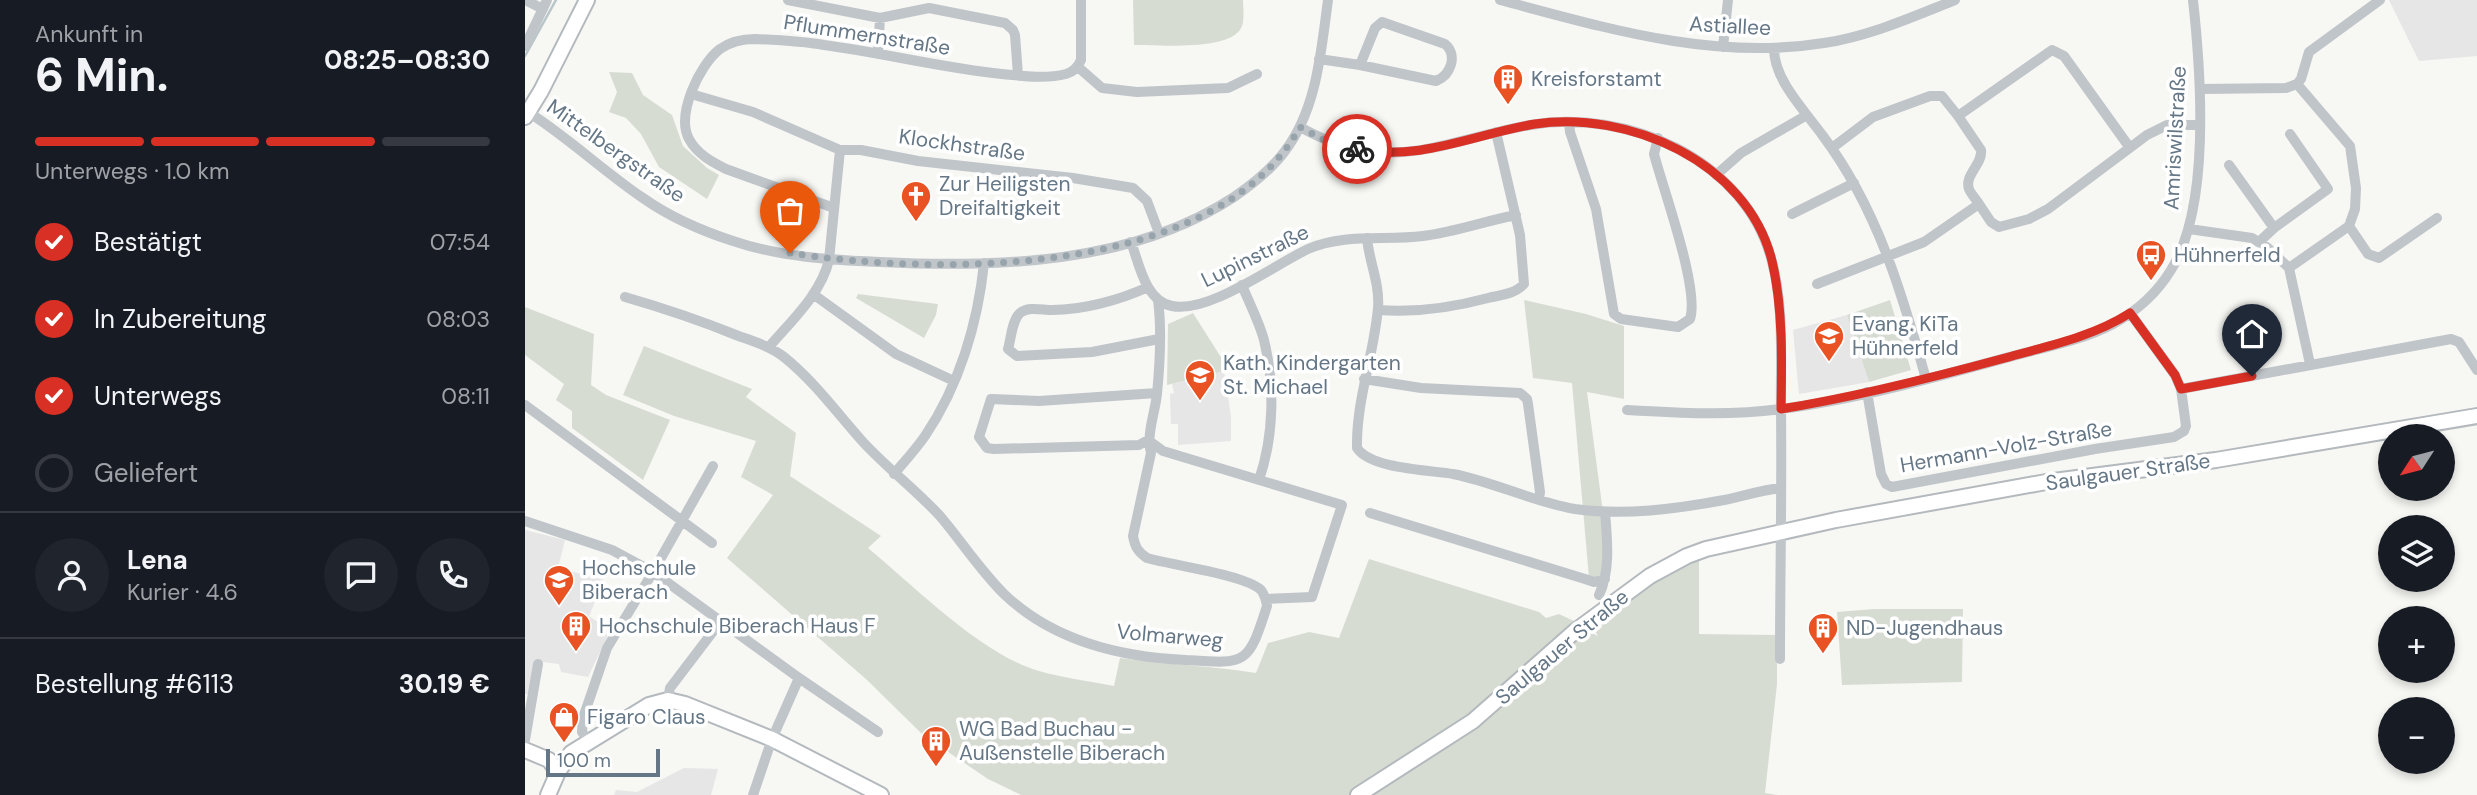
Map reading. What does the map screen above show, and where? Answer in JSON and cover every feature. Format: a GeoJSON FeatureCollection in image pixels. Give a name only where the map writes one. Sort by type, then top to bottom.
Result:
{"type":"FeatureCollection","features":[{"type":"Feature","properties":{"kind":"main road"},"geometry":{"type":"LineString","coordinates":[[527,115],[587,0]]}},
{"type":"Feature","properties":{"kind":"main road","name":"Saulgauer Straße"},"geometry":{"type":"LineString","coordinates":[[1358,795],[1473,721],[1574,632],[1650,576],[1706,549],[1780,532],[2046,482],[2216,460],[2477,416]]}},
{"type":"Feature","properties":{"kind":"main road"},"geometry":{"type":"LineString","coordinates":[[548,795],[558,772],[571,753],[649,705],[668,700],[685,704],[772,739],[881,795]]}},
{"type":"Feature","properties":{"kind":"main road"},"geometry":{"type":"LineString","coordinates":[[525,750],[554,764],[558,772]]}},
{"type":"Feature","properties":{"kind":"main road"},"geometry":{"type":"LineString","coordinates":[[542,756],[571,753]]}},
{"type":"Feature","properties":{"kind":"street"},"geometry":{"type":"LineString","coordinates":[[525,0],[545,5],[525,46]]}},
{"type":"Feature","properties":{"kind":"street"},"geometry":{"type":"LineString","coordinates":[[788,0],[880,18],[929,8],[1005,23],[1015,35],[1018,75]]}},
{"type":"Feature","properties":{"kind":"street"},"geometry":{"type":"LineString","coordinates":[[1081,0],[1082,52],[1078,67],[1102,88],[1137,92],[1228,88],[1257,74]]}},
{"type":"Feature","properties":{"kind":"street","name":"Mittelbergstraße"},"geometry":{"type":"LineString","coordinates":[[527,115],[561,135],[635,193],[675,218],[735,242],[829,260],[935,264],[984,263],[1060,256],[1131,242],[1191,222],[1242,191],[1271,167],[1285,152],[1300,127],[1312,93],[1328,0]]}},
{"type":"Feature","properties":{"kind":"street","name":"Astiallee"},"geometry":{"type":"LineString","coordinates":[[1500,0],[1650,38],[1723,47],[1774,48],[1825,43],[1868,33],[1955,0]]}},
{"type":"Feature","properties":{"kind":"street"},"geometry":{"type":"LineString","coordinates":[[1723,47],[1728,0]]}},
{"type":"Feature","properties":{"kind":"street","name":"Amriswilstraße"},"geometry":{"type":"LineString","coordinates":[[1627,410],[1710,412],[1781,409],[1926,379],[2093,332],[2130,313],[2146,300],[2165,278],[2181,251],[2189,229],[2197,174],[2200,125],[2193,0]]}},
{"type":"Feature","properties":{"kind":"street"},"geometry":{"type":"LineString","coordinates":[[2200,89],[2285,88],[2297,84],[2309,52],[2380,0]]}},
{"type":"Feature","properties":{"kind":"street"},"geometry":{"type":"LineString","coordinates":[[878,54],[880,18]]}},
{"type":"Feature","properties":{"kind":"street"},"geometry":{"type":"LineString","coordinates":[[1319,59],[1436,81],[1445,75],[1453,52],[1445,44],[1382,22],[1375,28],[1360,65]]}},
{"type":"Feature","properties":{"kind":"street","name":"Pflummernstraße"},"geometry":{"type":"LineString","coordinates":[[834,208],[726,169],[701,154],[693,145],[685,131],[684,118],[691,94],[711,58],[719,50],[737,41],[751,39],[823,44],[977,71],[1018,75],[1067,74],[1078,67]]}},
{"type":"Feature","properties":{"kind":"street"},"geometry":{"type":"LineString","coordinates":[[1774,48],[1779,71],[1854,183],[1888,256],[1906,307],[1926,379]]}},
{"type":"Feature","properties":{"kind":"street"},"geometry":{"type":"LineString","coordinates":[[1958,116],[2052,50],[2064,56],[2130,148]]}},
{"type":"Feature","properties":{"kind":"street"},"geometry":{"type":"LineString","coordinates":[[2289,268],[2349,226],[2355,209],[2356,188],[2350,146],[2297,84]]}},
{"type":"Feature","properties":{"kind":"street","name":"Klockhstraße"},"geometry":{"type":"LineString","coordinates":[[691,94],[753,112],[840,150],[861,150],[918,161],[1073,178],[1133,188],[1147,201],[1159,233]]}},
{"type":"Feature","properties":{"kind":"street"},"geometry":{"type":"LineString","coordinates":[[1832,148],[1873,117],[1930,96],[1941,96],[1982,150],[1982,157],[1968,183],[1969,189],[1995,226],[2007,227],[2048,209],[2130,148],[2167,125],[2200,125]]}},
{"type":"Feature","properties":{"kind":"street"},"geometry":{"type":"LineString","coordinates":[[1716,175],[1741,153],[1807,115]]}},
{"type":"Feature","properties":{"kind":"street"},"geometry":{"type":"LineString","coordinates":[[1569,122],[1596,209],[1614,314],[1621,319],[1678,327],[1690,319],[1691,302],[1686,268],[1654,154],[1658,138]]}},
{"type":"Feature","properties":{"kind":"street"},"geometry":{"type":"LineString","coordinates":[[1300,127],[1342,146],[1384,153],[1437,149],[1534,124],[1604,124],[1658,138],[1683,152],[1716,175],[1753,215],[1772,259],[1780,319],[1780,659]]}},
{"type":"Feature","properties":{"kind":"street"},"geometry":{"type":"LineString","coordinates":[[1378,310],[1451,308],[1521,288],[1525,276],[1516,215],[1496,132]]}},
{"type":"Feature","properties":{"kind":"street"},"geometry":{"type":"LineString","coordinates":[[2260,242],[2274,228],[2329,189],[2290,134]]}},
{"type":"Feature","properties":{"kind":"street"},"geometry":{"type":"LineString","coordinates":[[769,348],[826,275],[840,150]]}},
{"type":"Feature","properties":{"kind":"street"},"geometry":{"type":"LineString","coordinates":[[2229,164],[2274,228]]}},
{"type":"Feature","properties":{"kind":"street"},"geometry":{"type":"LineString","coordinates":[[1792,214],[1854,183]]}},
{"type":"Feature","properties":{"kind":"street"},"geometry":{"type":"LineString","coordinates":[[1817,284],[1924,242],[1979,204]]}},
{"type":"Feature","properties":{"kind":"street","name":"Lupinstraße"},"geometry":{"type":"LineString","coordinates":[[1158,300],[1166,305],[1183,307],[1202,303],[1309,249],[1340,239],[1430,235],[1457,231],[1516,215]]}},
{"type":"Feature","properties":{"kind":"street"},"geometry":{"type":"LineString","coordinates":[[2349,226],[2368,254],[2379,258],[2437,218]]}},
{"type":"Feature","properties":{"kind":"street"},"geometry":{"type":"LineString","coordinates":[[2189,229],[2242,236],[2260,242],[2289,268],[2310,365]]}},
{"type":"Feature","properties":{"kind":"street"},"geometry":{"type":"LineString","coordinates":[[1367,238],[1378,287],[1378,310],[1364,379],[1357,444],[1362,455],[1391,464],[1471,478],[1573,508],[1605,512],[1644,511],[1699,504],[1781,488]]}},
{"type":"Feature","properties":{"kind":"street"},"geometry":{"type":"LineString","coordinates":[[1131,242],[1148,287],[1158,300],[1157,393],[1153,429],[1148,440],[1139,445],[994,449],[987,448],[979,437],[991,399],[1039,401],[1157,393]]}},
{"type":"Feature","properties":{"kind":"street"},"geometry":{"type":"LineString","coordinates":[[894,474],[924,437],[954,381],[975,316],[984,263]]}},
{"type":"Feature","properties":{"kind":"street"},"geometry":{"type":"LineString","coordinates":[[1242,285],[1264,340],[1271,388],[1267,447],[1259,480]]}},
{"type":"Feature","properties":{"kind":"street"},"geometry":{"type":"LineString","coordinates":[[1148,287],[1088,305],[1057,310],[1026,309],[1015,319],[1008,349],[1017,356],[1063,354],[1092,352],[1159,339]]}},
{"type":"Feature","properties":{"kind":"street"},"geometry":{"type":"LineString","coordinates":[[813,295],[896,354],[954,381]]}},
{"type":"Feature","properties":{"kind":"street","name":"Volmarweg"},"geometry":{"type":"LineString","coordinates":[[625,297],[667,309],[781,355],[819,388],[863,442],[938,514],[983,571],[1014,603],[1054,629],[1117,653],[1162,659],[1228,662],[1236,660],[1253,647],[1267,606],[1266,600]]}},
{"type":"Feature","properties":{"kind":"street","name":"Hermann-Volz-Straße"},"geometry":{"type":"LineString","coordinates":[[1867,392],[1881,474],[1886,484],[1892,487],[2174,437],[2184,431],[2186,426],[2181,389],[2175,375],[2130,313]]}},
{"type":"Feature","properties":{"kind":"street"},"geometry":{"type":"LineString","coordinates":[[2181,389],[2452,339],[2459,342],[2477,370]]}},
{"type":"Feature","properties":{"kind":"street"},"geometry":{"type":"LineString","coordinates":[[1364,379],[1421,388],[1520,393],[1527,398],[1539,499]]}},
{"type":"Feature","properties":{"kind":"street"},"geometry":{"type":"LineString","coordinates":[[526,407],[712,543]]}},
{"type":"Feature","properties":{"kind":"street"},"geometry":{"type":"LineString","coordinates":[[1148,440],[1163,452],[1342,505],[1312,597],[1266,600],[1261,590],[1251,584],[1147,558],[1137,550],[1133,536],[1151,453],[1148,440]]}},
{"type":"Feature","properties":{"kind":"street"},"geometry":{"type":"LineString","coordinates":[[589,742],[582,732],[583,718],[603,658],[713,466]]}},
{"type":"Feature","properties":{"kind":"street"},"geometry":{"type":"LineString","coordinates":[[1599,595],[1605,579],[1608,544],[1605,512]]}},
{"type":"Feature","properties":{"kind":"street"},"geometry":{"type":"LineString","coordinates":[[1370,513],[1594,582],[1605,579]]}},
{"type":"Feature","properties":{"kind":"street"},"geometry":{"type":"LineString","coordinates":[[525,521],[600,545],[653,572],[878,732]]}},
{"type":"Feature","properties":{"kind":"street"},"geometry":{"type":"LineString","coordinates":[[668,700],[670,688],[721,621]]}},
{"type":"Feature","properties":{"kind":"street"},"geometry":{"type":"LineString","coordinates":[[525,740],[538,664]]}},
{"type":"Feature","properties":{"kind":"street"},"geometry":{"type":"LineString","coordinates":[[753,795],[772,739],[799,678]]}},
{"type":"Feature","properties":{"kind":"shaded area"},"geometry":{"type":"Polygon","coordinates":[[[1133,0],[1243,0],[1243,22],[1234,35],[1209,43],[1176,46],[1134,45],[1133,0]]]}},
{"type":"Feature","properties":{"kind":"shaded area"},"geometry":{"type":"Polygon","coordinates":[[[2389,0],[2477,0],[2477,56],[2419,61],[2389,0]]]}},
{"type":"Feature","properties":{"kind":"shaded area"},"geometry":{"type":"Polygon","coordinates":[[[609,72],[632,73],[643,95],[672,115],[683,146],[719,175],[707,199],[659,167],[641,134],[626,118],[609,112],[617,92],[609,72]]]}},
{"type":"Feature","properties":{"kind":"shaded area"},"geometry":{"type":"Polygon","coordinates":[[[858,294],[938,304],[936,315],[924,338],[856,298],[858,294]]]}},
{"type":"Feature","properties":{"kind":"shaded area"},"geometry":{"type":"Polygon","coordinates":[[[1524,300],[1624,326],[1624,399],[1587,392],[1605,527],[1601,590],[1589,578],[1572,383],[1533,378],[1524,300]]]}},
{"type":"Feature","properties":{"kind":"shaded area"},"geometry":{"type":"Polygon","coordinates":[[[1890,300],[1911,370],[1869,382],[1847,315],[1890,300]]]}},
{"type":"Feature","properties":{"kind":"shaded area"},"geometry":{"type":"Polygon","coordinates":[[[525,307],[594,334],[591,385],[606,395],[670,420],[643,480],[572,428],[572,411],[556,400],[564,384],[525,355],[525,307]]]}},
{"type":"Feature","properties":{"kind":"shaded area"},"geometry":{"type":"Polygon","coordinates":[[[1193,313],[1229,370],[1167,385],[1168,324],[1193,313]]]}},
{"type":"Feature","properties":{"kind":"shaded area","name":"Evang. KiTa Hühnerfeld"},"geometry":{"type":"Polygon","coordinates":[[[1847,315],[1869,382],[1799,394],[1793,330],[1847,315]]]}},
{"type":"Feature","properties":{"kind":"shaded area"},"geometry":{"type":"Polygon","coordinates":[[[644,346],[752,389],[746,397],[796,433],[790,476],[881,536],[868,548],[949,618],[1017,663],[1039,671],[1114,686],[1120,658],[1256,673],[1268,643],[1309,632],[1339,638],[1369,559],[1539,612],[1546,618],[1559,614],[1576,622],[1463,725],[1353,795],[1021,795],[988,779],[923,735],[867,680],[727,558],[773,495],[741,477],[756,441],[674,416],[623,395],[644,346]]]}},
{"type":"Feature","properties":{"kind":"shaded area","name":"Kath. Kindergarten St. Michael"},"geometry":{"type":"Polygon","coordinates":[[[1224,371],[1231,417],[1231,441],[1178,445],[1178,424],[1171,424],[1170,394],[1174,393],[1172,384],[1224,371]]]}},
{"type":"Feature","properties":{"kind":"shaded area","name":"Hochschule Biberach"},"geometry":{"type":"Polygon","coordinates":[[[525,530],[565,540],[558,568],[604,580],[589,616],[610,631],[588,677],[561,672],[559,664],[535,661],[530,694],[525,694],[525,530]]]}},
{"type":"Feature","properties":{"kind":"shaded area"},"geometry":{"type":"Polygon","coordinates":[[[1699,560],[1699,634],[1777,635],[1777,684],[1765,793],[1777,795],[1368,795],[1501,706],[1585,630],[1598,636],[1592,626],[1673,570],[1699,560]]]}},
{"type":"Feature","properties":{"kind":"shaded area"},"geometry":{"type":"Polygon","coordinates":[[[1874,609],[1963,609],[1962,682],[1842,685],[1837,612],[1874,609]]]}},
{"type":"Feature","properties":{"kind":"shaded area"},"geometry":{"type":"Polygon","coordinates":[[[684,768],[718,769],[711,795],[614,795],[616,790],[637,792],[684,768]]]}},
{"type":"Feature","properties":{"kind":"waterway"},"geometry":{"type":"LineString","coordinates":[[525,56],[556,0]]}},
{"type":"Feature","properties":{"kind":"way so far"},"geometry":{"type":"LineString","coordinates":[[790,253],[829,260],[935,264],[1026,260],[1096,250],[1177,228],[1216,208],[1271,167],[1285,152],[1300,127],[1326,141],[1357,149]]}},
{"type":"Feature","properties":{"kind":"place","name":"Kreisforstamt"},"geometry":{"type":"Point","coordinates":[1508,106]}},
{"type":"Feature","properties":{"kind":"place","name":"Zur Heiligsten Dreifaltigkeit"},"geometry":{"type":"Point","coordinates":[916,223]}},
{"type":"Feature","properties":{"kind":"place","name":"Hühnerfeld"},"geometry":{"type":"Point","coordinates":[2151,282]}},
{"type":"Feature","properties":{"kind":"place","name":"Evang. KiTa Hühnerfeld"},"geometry":{"type":"Point","coordinates":[1829,363]}},
{"type":"Feature","properties":{"kind":"place","name":"Kath. Kindergarten St. Michael"},"geometry":{"type":"Point","coordinates":[1200,402]}},
{"type":"Feature","properties":{"kind":"place","name":"Hochschule Biberach"},"geometry":{"type":"Point","coordinates":[559,607]}},
{"type":"Feature","properties":{"kind":"place","name":"Hochschule Biberach Haus F"},"geometry":{"type":"Point","coordinates":[576,653]}},
{"type":"Feature","properties":{"kind":"place","name":"ND-Jugendhaus"},"geometry":{"type":"Point","coordinates":[1823,655]}},
{"type":"Feature","properties":{"kind":"place","name":"Figaro Claus"},"geometry":{"type":"Point","coordinates":[564,744]}},
{"type":"Feature","properties":{"kind":"place","name":"WG Bad Buchau - Außenstelle Biberach"},"geometry":{"type":"Point","coordinates":[936,768]}},
{"type":"Feature","properties":{"kind":"route"},"geometry":{"type":"LineString","coordinates":[[1357,149],[1384,153],[1437,149],[1534,124],[1569,122],[1604,124],[1641,132],[1683,152],[1716,175],[1737,196],[1753,215],[1762,232],[1772,259],[1778,296],[1781,409],[1922,380],[2001,359],[2093,332],[2130,313],[2175,375],[2181,389],[2252,376]]}}]}
